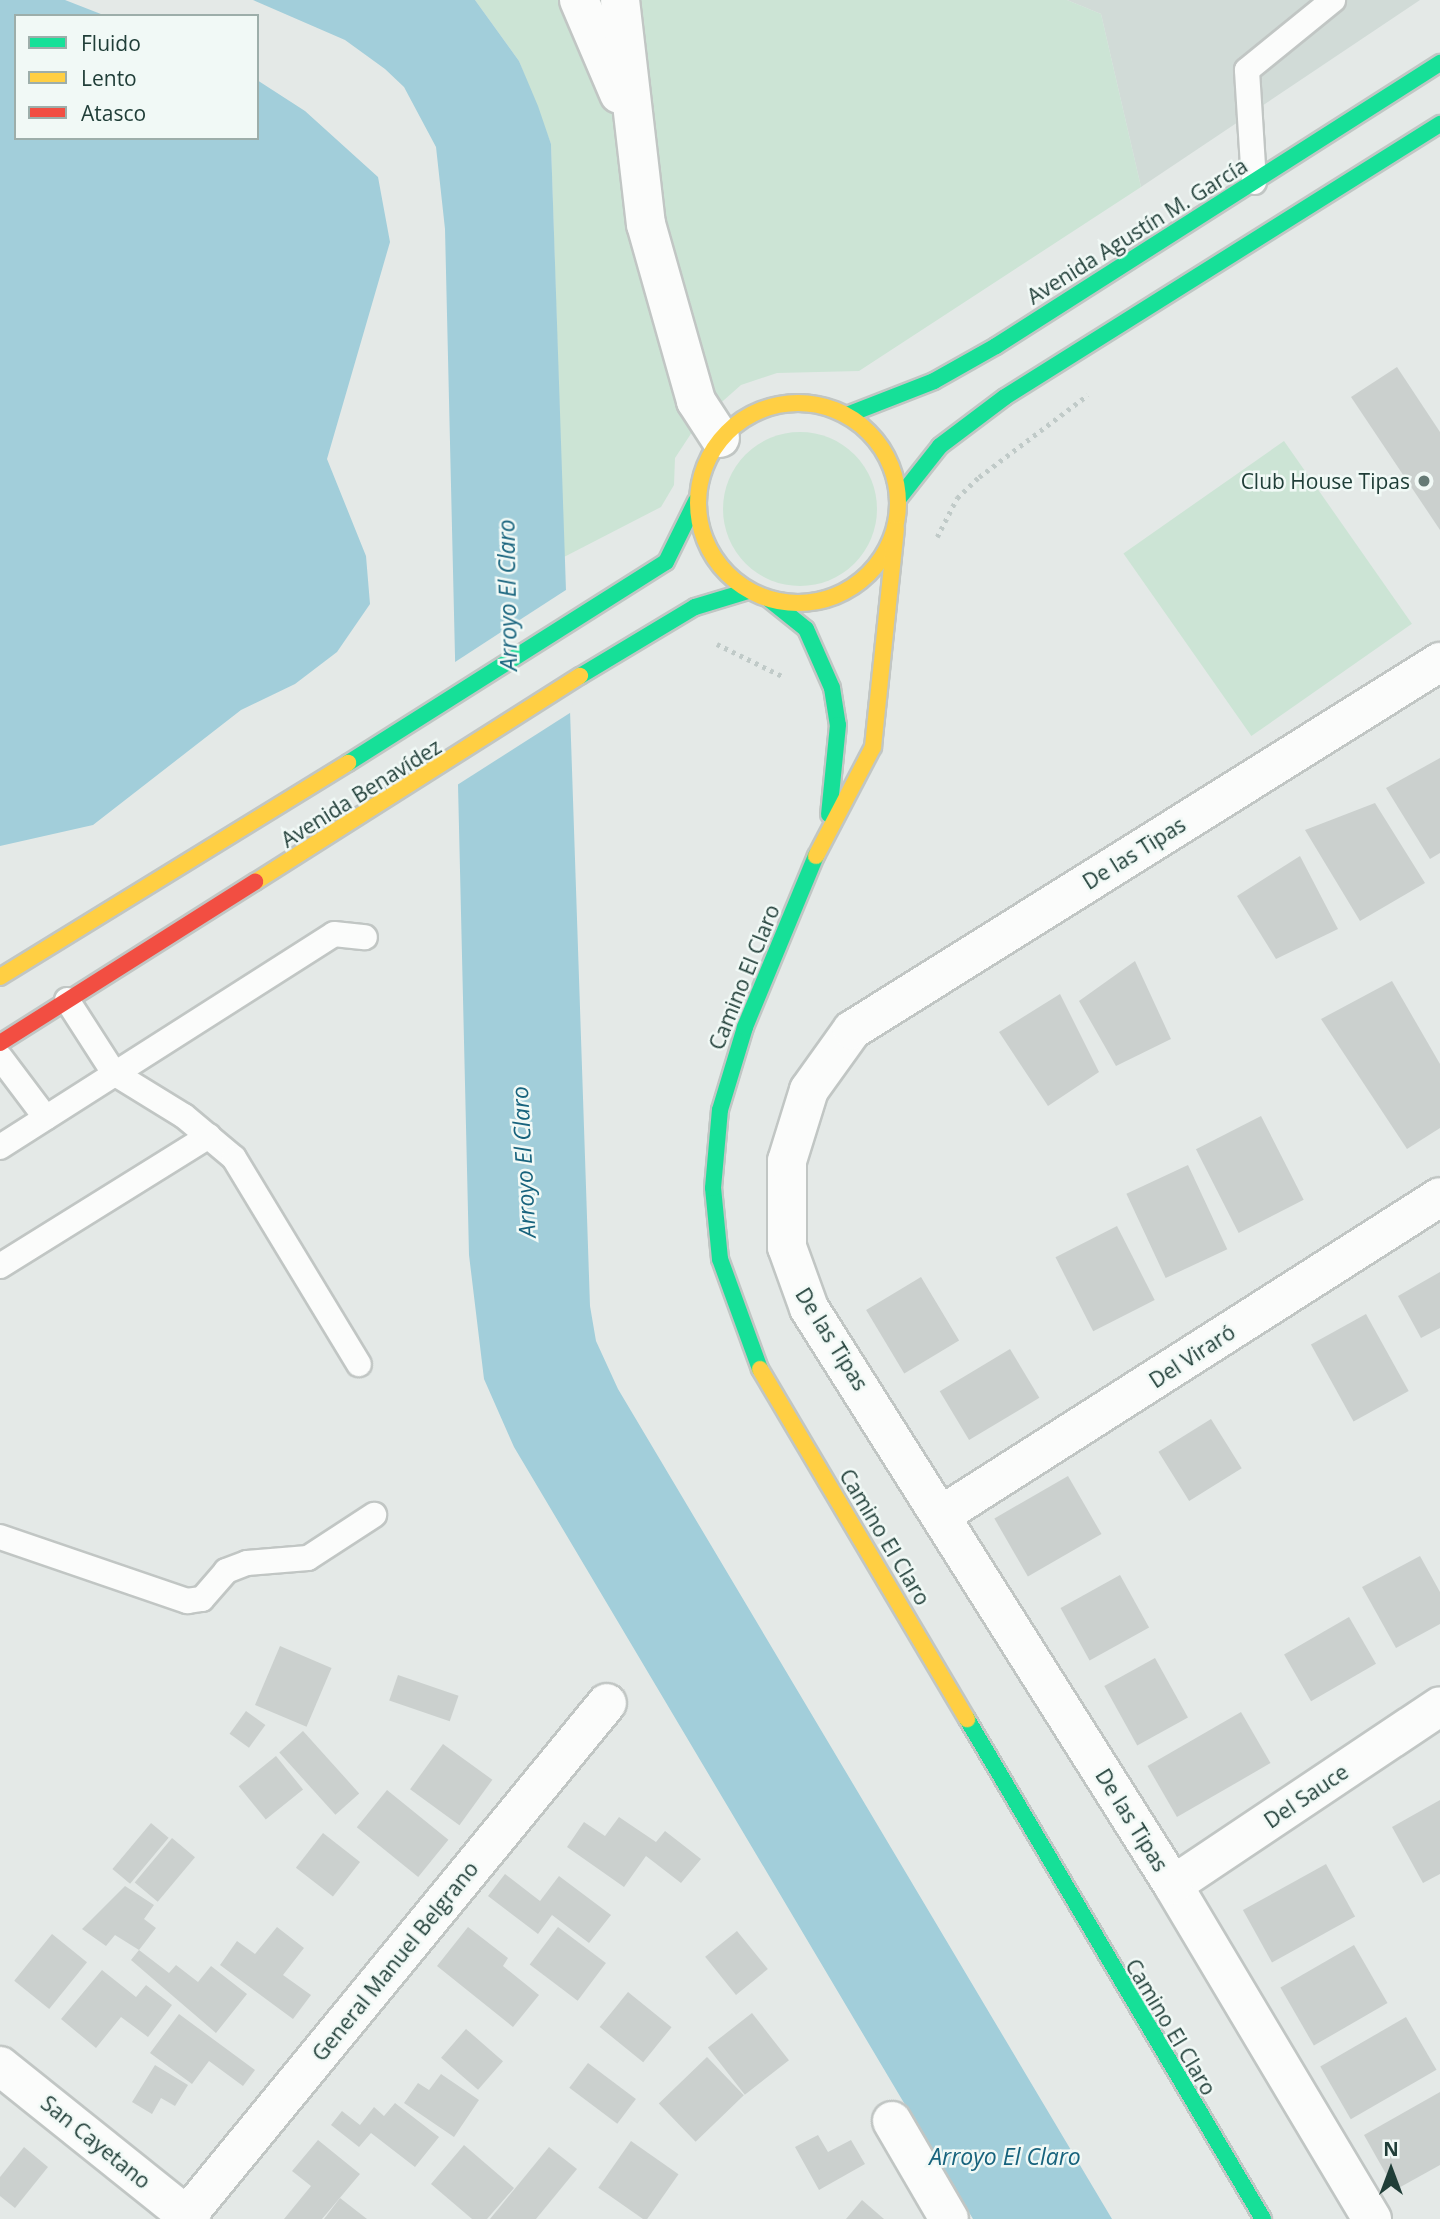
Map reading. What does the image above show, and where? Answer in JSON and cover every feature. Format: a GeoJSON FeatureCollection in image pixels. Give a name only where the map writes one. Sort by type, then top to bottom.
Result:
{"type":"FeatureCollection","features":[{"type":"Feature","properties":{"kind":"main road","name":"Avenida Agustín M. García"},"geometry":{"type":"LineString","coordinates":[[847,415],[934,382],[1440,63]]}},
{"type":"Feature","properties":{"kind":"main road"},"geometry":{"type":"LineString","coordinates":[[899,498],[940,446],[1005,397],[1440,124]]}},
{"type":"Feature","properties":{"kind":"main road"},"geometry":{"type":"LineString","coordinates":[[814,403],[847,415],[873,436],[892,465],[899,498],[896,528],[883,558],[843,592],[802,603],[771,600],[748,591],[714,558],[702,537],[696,501],[703,468],[720,438],[747,416],[779,404],[814,403]]}},
{"type":"Feature","properties":{"kind":"main road","name":"Avenida Benavídez"},"geometry":{"type":"LineString","coordinates":[[0,977],[427,717],[610,601],[666,562],[696,501]]}},
{"type":"Feature","properties":{"kind":"main road","name":"Camino El Claro"},"geometry":{"type":"LineString","coordinates":[[896,528],[873,747],[828,827],[745,1027],[720,1110],[714,1201],[730,1299],[754,1359],[1263,2219]]}},
{"type":"Feature","properties":{"kind":"main road","name":"Avenida Benavídez"},"geometry":{"type":"LineString","coordinates":[[0,1043],[428,778],[618,652],[695,607],[748,591]]}},
{"type":"Feature","properties":{"kind":"main road","name":"Camino El Claro"},"geometry":{"type":"LineString","coordinates":[[771,600],[806,629],[832,688],[838,725],[828,827]]}},
{"type":"Feature","properties":{"kind":"main road"},"geometry":{"type":"LineString","coordinates":[[0,1016],[17,1031]]}},
{"type":"Feature","properties":{"kind":"street"},"geometry":{"type":"LineString","coordinates":[[579,0],[637,140]]}},
{"type":"Feature","properties":{"kind":"street"},"geometry":{"type":"LineString","coordinates":[[620,0],[646,224],[696,401],[720,438]]}},
{"type":"Feature","properties":{"kind":"street","name":"De las Tipas"},"geometry":{"type":"LineString","coordinates":[[1372,2219],[1173,1885],[794,1277],[787,1161],[795,1123],[827,1057],[852,1030],[1440,662]]}},
{"type":"Feature","properties":{"kind":"street","name":"Del Viraró"},"geometry":{"type":"LineString","coordinates":[[943,1514],[1440,1197]]}},
{"type":"Feature","properties":{"kind":"street","name":"General Manuel Belgrano"},"geometry":{"type":"LineString","coordinates":[[187,2218],[607,1703]]}},
{"type":"Feature","properties":{"kind":"street","name":"Del Sauce"},"geometry":{"type":"LineString","coordinates":[[1173,1885],[1440,1706]]}},
{"type":"Feature","properties":{"kind":"street","name":"San Cayetano"},"geometry":{"type":"LineString","coordinates":[[0,2066],[187,2218]]}},
{"type":"Feature","properties":{"kind":"street"},"geometry":{"type":"LineString","coordinates":[[892,2121],[949,2219]]}},
{"type":"Feature","properties":{"kind":"lane"},"geometry":{"type":"LineString","coordinates":[[1254,182],[1247,70],[1333,0]]}},
{"type":"Feature","properties":{"kind":"lane"},"geometry":{"type":"LineString","coordinates":[[0,1147],[334,934],[365,937]]}},
{"type":"Feature","properties":{"kind":"lane"},"geometry":{"type":"LineString","coordinates":[[67,1000],[114,1073],[209,1136],[234,1158],[359,1364]]}},
{"type":"Feature","properties":{"kind":"lane"},"geometry":{"type":"LineString","coordinates":[[0,1057],[46,1118]]}},
{"type":"Feature","properties":{"kind":"lane"},"geometry":{"type":"LineString","coordinates":[[0,1266],[209,1136]]}},
{"type":"Feature","properties":{"kind":"lane"},"geometry":{"type":"LineString","coordinates":[[0,1536],[187,1601],[202,1599],[226,1572],[247,1563],[308,1558],[374,1515]]}},
{"type":"Feature","properties":{"kind":"path"},"geometry":{"type":"LineString","coordinates":[[933,544],[957,498],[979,477],[1099,388]]}},
{"type":"Feature","properties":{"kind":"path"},"geometry":{"type":"LineString","coordinates":[[707,643],[740,650],[793,679]]}},
{"type":"Feature","properties":{"kind":"shaded area"},"geometry":{"type":"Polygon","coordinates":[[[1067,0],[1420,0],[1141,187],[1101,14],[1067,0]]]}},
{"type":"Feature","properties":{"kind":"green space"},"geometry":{"type":"Polygon","coordinates":[[[475,0],[1067,0],[1101,14],[1141,187],[859,371],[777,373],[741,385],[698,423],[675,458],[674,485],[661,507],[564,557],[551,144],[519,61],[475,0]]]}},
{"type":"Feature","properties":{"kind":"green space"},"geometry":{"type":"Polygon","coordinates":[[[800,432],[829,438],[854,455],[871,480],[877,509],[871,538],[854,563],[829,580],[800,586],[771,580],[746,563],[729,538],[723,509],[729,480],[746,455],[771,438],[800,432]]]}},
{"type":"Feature","properties":{"kind":"green space"},"geometry":{"type":"Polygon","coordinates":[[[1284,441],[1412,624],[1251,736],[1123,553],[1284,441]]]}},
{"type":"Feature","properties":{"kind":"water"},"geometry":{"type":"Polygon","coordinates":[[[0,0],[65,0],[101,14],[14,14],[14,140],[259,140],[259,81],[305,111],[378,177],[390,242],[327,459],[366,556],[370,604],[337,652],[295,684],[241,710],[93,825],[0,846],[0,0]]]}},
{"type":"Feature","properties":{"kind":"water","name":"Arroyo El Claro"},"geometry":{"type":"Polygon","coordinates":[[[253,0],[475,0],[519,61],[538,106],[551,144],[590,1306],[596,1341],[618,1389],[1112,2219],[973,2219],[514,1447],[484,1379],[469,1255],[445,229],[436,147],[404,87],[385,69],[345,40],[253,0]]]}},
{"type":"Feature","properties":{"kind":"pier"},"geometry":{"type":"Polygon","coordinates":[[[569,588],[573,711],[454,787],[452,664],[569,588]]]}},
{"type":"Feature","properties":{"kind":"building","name":"Club House Tipas"},"geometry":{"type":"Polygon","coordinates":[[[1397,367],[1440,432],[1440,530],[1351,397],[1397,367]]]}},
{"type":"Feature","properties":{"kind":"building"},"geometry":{"type":"Polygon","coordinates":[[[1440,758],[1440,853],[1430,859],[1386,788],[1440,758]]]}},
{"type":"Feature","properties":{"kind":"building"},"geometry":{"type":"Polygon","coordinates":[[[1375,803],[1425,883],[1360,921],[1305,830],[1375,803]]]}},
{"type":"Feature","properties":{"kind":"building"},"geometry":{"type":"Polygon","coordinates":[[[1300,856],[1338,929],[1276,959],[1237,896],[1300,856]]]}},
{"type":"Feature","properties":{"kind":"building"},"geometry":{"type":"Polygon","coordinates":[[[1135,961],[1171,1039],[1116,1066],[1079,1001],[1135,961]]]}},
{"type":"Feature","properties":{"kind":"building"},"geometry":{"type":"Polygon","coordinates":[[[1392,981],[1440,1064],[1440,1128],[1407,1149],[1321,1019],[1392,981]]]}},
{"type":"Feature","properties":{"kind":"building"},"geometry":{"type":"Polygon","coordinates":[[[1060,994],[1099,1072],[1048,1106],[999,1032],[1060,994]]]}},
{"type":"Feature","properties":{"kind":"building"},"geometry":{"type":"Polygon","coordinates":[[[1261,1116],[1304,1200],[1239,1233],[1196,1149],[1261,1116]]]}},
{"type":"Feature","properties":{"kind":"building"},"geometry":{"type":"Polygon","coordinates":[[[1188,1165],[1227,1249],[1166,1278],[1126,1194],[1188,1165]]]}},
{"type":"Feature","properties":{"kind":"building"},"geometry":{"type":"Polygon","coordinates":[[[1117,1226],[1155,1300],[1093,1331],[1056,1257],[1117,1226]]]}},
{"type":"Feature","properties":{"kind":"building"},"geometry":{"type":"Polygon","coordinates":[[[1440,1272],[1440,1328],[1421,1338],[1398,1296],[1440,1272]]]}},
{"type":"Feature","properties":{"kind":"building"},"geometry":{"type":"Polygon","coordinates":[[[921,1277],[959,1340],[904,1373],[866,1310],[921,1277]]]}},
{"type":"Feature","properties":{"kind":"building"},"geometry":{"type":"Polygon","coordinates":[[[1366,1314],[1409,1391],[1354,1422],[1311,1345],[1366,1314]]]}},
{"type":"Feature","properties":{"kind":"building"},"geometry":{"type":"Polygon","coordinates":[[[1010,1349],[1039,1398],[969,1440],[940,1391],[1010,1349]]]}},
{"type":"Feature","properties":{"kind":"building"},"geometry":{"type":"Polygon","coordinates":[[[1211,1419],[1242,1468],[1189,1501],[1158,1452],[1211,1419]]]}},
{"type":"Feature","properties":{"kind":"building"},"geometry":{"type":"Polygon","coordinates":[[[1068,1476],[1102,1534],[1028,1577],[994,1519],[1068,1476]]]}},
{"type":"Feature","properties":{"kind":"building"},"geometry":{"type":"Polygon","coordinates":[[[1420,1556],[1440,1592],[1440,1624],[1396,1648],[1362,1587],[1420,1556]]]}},
{"type":"Feature","properties":{"kind":"building"},"geometry":{"type":"Polygon","coordinates":[[[1120,1575],[1149,1627],[1090,1660],[1061,1608],[1120,1575]]]}},
{"type":"Feature","properties":{"kind":"building"},"geometry":{"type":"Polygon","coordinates":[[[1349,1617],[1376,1664],[1311,1701],[1284,1654],[1349,1617]]]}},
{"type":"Feature","properties":{"kind":"building"},"geometry":{"type":"Polygon","coordinates":[[[280,1646],[332,1668],[307,1727],[255,1705],[280,1646]]]}},
{"type":"Feature","properties":{"kind":"building"},"geometry":{"type":"Polygon","coordinates":[[[1155,1658],[1188,1717],[1137,1746],[1104,1686],[1155,1658]]]}},
{"type":"Feature","properties":{"kind":"building"},"geometry":{"type":"Polygon","coordinates":[[[398,1675],[459,1696],[450,1721],[389,1701],[398,1675]]]}},
{"type":"Feature","properties":{"kind":"building"},"geometry":{"type":"Polygon","coordinates":[[[246,1711],[265,1725],[249,1748],[230,1734],[246,1711]]]}},
{"type":"Feature","properties":{"kind":"building"},"geometry":{"type":"Polygon","coordinates":[[[1241,1712],[1270,1763],[1177,1817],[1147,1766],[1241,1712]]]}},
{"type":"Feature","properties":{"kind":"building"},"geometry":{"type":"Polygon","coordinates":[[[303,1731],[359,1793],[335,1815],[279,1752],[303,1731]]]}},
{"type":"Feature","properties":{"kind":"building"},"geometry":{"type":"Polygon","coordinates":[[[443,1744],[492,1780],[459,1825],[410,1789],[443,1744]]]}},
{"type":"Feature","properties":{"kind":"building"},"geometry":{"type":"Polygon","coordinates":[[[276,1756],[303,1789],[266,1820],[239,1786],[276,1756]]]}},
{"type":"Feature","properties":{"kind":"building"},"geometry":{"type":"Polygon","coordinates":[[[387,1790],[448,1840],[418,1877],[357,1827],[387,1790]]]}},
{"type":"Feature","properties":{"kind":"building"},"geometry":{"type":"Polygon","coordinates":[[[1440,1800],[1440,1874],[1423,1883],[1392,1827],[1440,1800]]]}},
{"type":"Feature","properties":{"kind":"building"},"geometry":{"type":"Polygon","coordinates":[[[619,1817],[656,1842],[665,1831],[701,1859],[681,1883],[646,1856],[624,1887],[567,1847],[584,1822],[605,1836],[619,1817]]]}},
{"type":"Feature","properties":{"kind":"building"},"geometry":{"type":"Polygon","coordinates":[[[151,1823],[169,1838],[130,1884],[112,1869],[151,1823]]]}},
{"type":"Feature","properties":{"kind":"building"},"geometry":{"type":"Polygon","coordinates":[[[323,1833],[360,1862],[333,1897],[296,1868],[323,1833]]]}},
{"type":"Feature","properties":{"kind":"building"},"geometry":{"type":"Polygon","coordinates":[[[172,1838],[195,1857],[158,1902],[135,1882],[172,1838]]]}},
{"type":"Feature","properties":{"kind":"building"},"geometry":{"type":"Polygon","coordinates":[[[1326,1864],[1355,1916],[1272,1963],[1243,1910],[1326,1864]]]}},
{"type":"Feature","properties":{"kind":"building"},"geometry":{"type":"Polygon","coordinates":[[[505,1874],[540,1901],[559,1876],[611,1915],[589,1943],[552,1915],[538,1934],[488,1896],[505,1874]]]}},
{"type":"Feature","properties":{"kind":"building"},"geometry":{"type":"Polygon","coordinates":[[[125,1886],[154,1905],[144,1919],[156,1928],[139,1950],[115,1935],[106,1946],[82,1929],[125,1886]]]}},
{"type":"Feature","properties":{"kind":"building"},"geometry":{"type":"Polygon","coordinates":[[[277,1927],[304,1948],[283,1975],[311,1995],[293,2019],[220,1965],[237,1941],[255,1954],[277,1927]]]}},
{"type":"Feature","properties":{"kind":"building"},"geometry":{"type":"Polygon","coordinates":[[[468,1927],[508,1958],[503,1966],[539,1995],[513,2027],[437,1966],[468,1927]]]}},
{"type":"Feature","properties":{"kind":"building"},"geometry":{"type":"Polygon","coordinates":[[[558,1927],[606,1963],[578,2001],[530,1965],[558,1927]]]}},
{"type":"Feature","properties":{"kind":"building"},"geometry":{"type":"Polygon","coordinates":[[[737,1931],[768,1969],[736,1995],[705,1957],[737,1931]]]}},
{"type":"Feature","properties":{"kind":"building"},"geometry":{"type":"Polygon","coordinates":[[[52,1934],[87,1962],[49,2009],[14,1981],[52,1934]]]}},
{"type":"Feature","properties":{"kind":"building"},"geometry":{"type":"Polygon","coordinates":[[[1354,1945],[1388,2003],[1314,2046],[1280,1988],[1354,1945]]]}},
{"type":"Feature","properties":{"kind":"building"},"geometry":{"type":"Polygon","coordinates":[[[139,1950],[169,1973],[176,1965],[198,1982],[211,1966],[247,1994],[216,2033],[131,1960],[139,1950]]]}},
{"type":"Feature","properties":{"kind":"building"},"geometry":{"type":"Polygon","coordinates":[[[102,1970],[136,1997],[146,1985],[172,2005],[148,2037],[121,2017],[96,2048],[61,2019],[102,1970]]]}},
{"type":"Feature","properties":{"kind":"building"},"geometry":{"type":"Polygon","coordinates":[[[628,1992],[672,2027],[643,2062],[600,2027],[628,1992]]]}},
{"type":"Feature","properties":{"kind":"building"},"geometry":{"type":"Polygon","coordinates":[[[752,2013],[789,2060],[745,2095],[708,2047],[752,2013]]]}},
{"type":"Feature","properties":{"kind":"building"},"geometry":{"type":"Polygon","coordinates":[[[179,2014],[255,2070],[243,2086],[209,2061],[192,2084],[150,2053],[179,2014]]]}},
{"type":"Feature","properties":{"kind":"building"},"geometry":{"type":"Polygon","coordinates":[[[1406,2017],[1436,2070],[1351,2119],[1320,2066],[1406,2017]]]}},
{"type":"Feature","properties":{"kind":"building"},"geometry":{"type":"Polygon","coordinates":[[[466,2029],[503,2061],[478,2090],[441,2058],[466,2029]]]}},
{"type":"Feature","properties":{"kind":"building"},"geometry":{"type":"Polygon","coordinates":[[[707,2057],[744,2095],[696,2142],[659,2104],[707,2057]]]}},
{"type":"Feature","properties":{"kind":"building"},"geometry":{"type":"Polygon","coordinates":[[[588,2063],[636,2099],[617,2124],[569,2088],[588,2063]]]}},
{"type":"Feature","properties":{"kind":"building"},"geometry":{"type":"Polygon","coordinates":[[[155,2065],[188,2085],[175,2106],[161,2098],[152,2114],[132,2102],[155,2065]]]}},
{"type":"Feature","properties":{"kind":"building"},"geometry":{"type":"Polygon","coordinates":[[[441,2074],[479,2100],[454,2137],[404,2103],[418,2083],[429,2090],[441,2074]]]}},
{"type":"Feature","properties":{"kind":"building"},"geometry":{"type":"Polygon","coordinates":[[[1440,2092],[1440,2165],[1395,2190],[1364,2135],[1440,2092]]]}},
{"type":"Feature","properties":{"kind":"building"},"geometry":{"type":"Polygon","coordinates":[[[395,2103],[439,2137],[415,2167],[371,2133],[359,2147],[331,2125],[342,2111],[360,2125],[374,2107],[384,2116],[395,2103]]]}},
{"type":"Feature","properties":{"kind":"building"},"geometry":{"type":"Polygon","coordinates":[[[818,2135],[828,2152],[851,2140],[865,2164],[819,2190],[795,2147],[818,2135]]]}},
{"type":"Feature","properties":{"kind":"building"},"geometry":{"type":"Polygon","coordinates":[[[318,2140],[360,2174],[322,2219],[284,2219],[311,2186],[292,2171],[318,2140]]]}},
{"type":"Feature","properties":{"kind":"building"},"geometry":{"type":"Polygon","coordinates":[[[631,2141],[679,2174],[647,2219],[643,2219],[598,2188],[631,2141]]]}},
{"type":"Feature","properties":{"kind":"building"},"geometry":{"type":"Polygon","coordinates":[[[464,2145],[514,2188],[487,2219],[472,2219],[431,2184],[464,2145]]]}},
{"type":"Feature","properties":{"kind":"building"},"geometry":{"type":"Polygon","coordinates":[[[24,2147],[48,2167],[15,2208],[0,2196],[0,2177],[24,2147]]]}},
{"type":"Feature","properties":{"kind":"building"},"geometry":{"type":"Polygon","coordinates":[[[549,2147],[577,2169],[536,2219],[490,2219],[549,2147]]]}},
{"type":"Feature","properties":{"kind":"building"},"geometry":{"type":"Polygon","coordinates":[[[340,2198],[367,2219],[324,2219],[340,2198]]]}},
{"type":"Feature","properties":{"kind":"building"},"geometry":{"type":"Polygon","coordinates":[[[862,2200],[884,2219],[846,2219],[862,2200]]]}},
{"type":"Feature","properties":{"kind":"traffic: fast"},"geometry":{"type":"LineString","coordinates":[[847,415],[934,381],[996,346],[1440,63]]}},
{"type":"Feature","properties":{"kind":"traffic: fast"},"geometry":{"type":"LineString","coordinates":[[899,498],[940,446],[1005,397],[1440,124]]}},
{"type":"Feature","properties":{"kind":"traffic: fast"},"geometry":{"type":"LineString","coordinates":[[348,763],[666,562],[696,501]]}},
{"type":"Feature","properties":{"kind":"traffic: fast"},"geometry":{"type":"LineString","coordinates":[[580,676],[695,607],[748,591]]}},
{"type":"Feature","properties":{"kind":"traffic: fast"},"geometry":{"type":"LineString","coordinates":[[770,600],[806,629],[832,688],[838,725],[829,815]]}},
{"type":"Feature","properties":{"kind":"traffic: fast"},"geometry":{"type":"LineString","coordinates":[[760,1369],[720,1259],[713,1188],[720,1110],[745,1027],[816,856]]}},
{"type":"Feature","properties":{"kind":"traffic: fast"},"geometry":{"type":"LineString","coordinates":[[967,1719],[1263,2219]]}},
{"type":"Feature","properties":{"kind":"traffic: slow"},"geometry":{"type":"LineString","coordinates":[[798,403],[818,405],[836,411],[869,432],[890,465],[896,483],[898,503],[896,523],[890,541],[869,574],[836,595],[818,601],[798,603],[778,601],[760,595],[727,574],[706,541],[700,523],[698,503],[700,483],[706,465],[727,432],[760,411],[778,405],[798,403]]}},
{"type":"Feature","properties":{"kind":"traffic: slow"},"geometry":{"type":"LineString","coordinates":[[816,856],[873,747],[896,529]]}},
{"type":"Feature","properties":{"kind":"traffic: slow"},"geometry":{"type":"LineString","coordinates":[[255,882],[580,676]]}},
{"type":"Feature","properties":{"kind":"traffic: slow"},"geometry":{"type":"LineString","coordinates":[[0,977],[348,763]]}},
{"type":"Feature","properties":{"kind":"traffic: slow"},"geometry":{"type":"LineString","coordinates":[[760,1369],[967,1719]]}},
{"type":"Feature","properties":{"kind":"traffic: jam"},"geometry":{"type":"LineString","coordinates":[[0,1043],[255,882]]}},
{"type":"Feature","properties":{"kind":"place","name":"Club House Tipas"},"geometry":{"type":"Point","coordinates":[1424,481]}}]}
